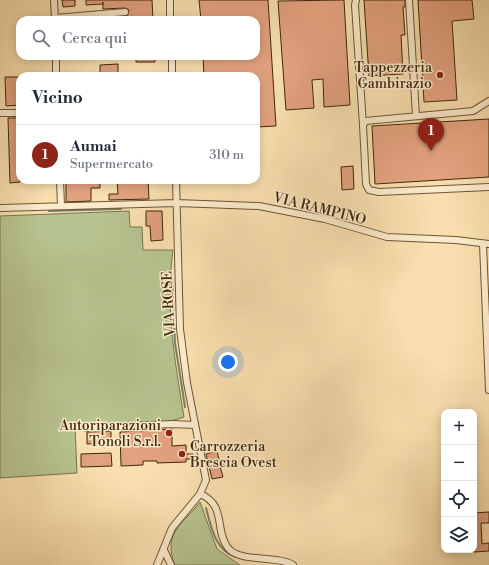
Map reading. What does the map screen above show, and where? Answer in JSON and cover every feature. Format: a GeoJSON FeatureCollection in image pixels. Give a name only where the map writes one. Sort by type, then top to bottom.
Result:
{"type":"FeatureCollection","features":[{"type":"Feature","properties":{"kind":"street"},"geometry":{"type":"LineString","coordinates":[[54,0],[55,16]]}},
{"type":"Feature","properties":{"kind":"street"},"geometry":{"type":"LineString","coordinates":[[170,0],[170,16]]}},
{"type":"Feature","properties":{"kind":"street"},"geometry":{"type":"LineString","coordinates":[[410,0],[416,116]]}},
{"type":"Feature","properties":{"kind":"street"},"geometry":{"type":"LineString","coordinates":[[355,2],[366,184],[369,190],[379,192],[489,187]]}},
{"type":"Feature","properties":{"kind":"street"},"geometry":{"type":"LineString","coordinates":[[85,16],[125,12]]}},
{"type":"Feature","properties":{"kind":"street"},"geometry":{"type":"LineString","coordinates":[[56,60],[56,72]]}},
{"type":"Feature","properties":{"kind":"street"},"geometry":{"type":"LineString","coordinates":[[172,60],[172,72]]}},
{"type":"Feature","properties":{"kind":"street"},"geometry":{"type":"LineString","coordinates":[[363,125],[366,121],[473,111],[489,101]]}},
{"type":"Feature","properties":{"kind":"street"},"geometry":{"type":"LineString","coordinates":[[0,112],[16,114]]}},
{"type":"Feature","properties":{"kind":"street"},"geometry":{"type":"LineString","coordinates":[[60,184],[61,206]]}},
{"type":"Feature","properties":{"kind":"street","name":"VIA ROSE"},"geometry":{"type":"LineString","coordinates":[[176,184],[180,329],[195,425],[205,474],[204,486],[200,494]]}},
{"type":"Feature","properties":{"kind":"street","name":"VIA RAMPINO"},"geometry":{"type":"LineString","coordinates":[[0,208],[177,202],[259,206],[325,219],[387,237],[456,240],[486,244]]}},
{"type":"Feature","properties":{"kind":"street"},"geometry":{"type":"LineString","coordinates":[[486,244],[489,390]]}},
{"type":"Feature","properties":{"kind":"street"},"geometry":{"type":"LineString","coordinates":[[87,428],[172,424],[195,425]]}},
{"type":"Feature","properties":{"kind":"street"},"geometry":{"type":"LineString","coordinates":[[157,565],[172,528],[200,494],[208,497],[215,506],[225,541],[228,548],[232,552],[293,565]]}},
{"type":"Feature","properties":{"kind":"street"},"geometry":{"type":"LineString","coordinates":[[164,550],[171,565]]}},
{"type":"Feature","properties":{"kind":"green space"},"geometry":{"type":"Polygon","coordinates":[[[129,211],[130,227],[142,227],[143,250],[173,250],[170,292],[172,334],[184,417],[159,423],[116,426],[75,426],[77,473],[0,478],[0,216],[129,211]]]}},
{"type":"Feature","properties":{"kind":"green space"},"geometry":{"type":"Polygon","coordinates":[[[200,502],[217,549],[240,565],[175,565],[171,552],[173,535],[200,502]]]}},
{"type":"Feature","properties":{"kind":"building"},"geometry":{"type":"Polygon","coordinates":[[[62,0],[75,0],[75,6],[63,7],[62,0]]]}},
{"type":"Feature","properties":{"kind":"building"},"geometry":{"type":"Polygon","coordinates":[[[86,0],[152,0],[153,16],[127,16],[129,10],[125,8],[103,9],[103,4],[86,5],[86,0]]]}},
{"type":"Feature","properties":{"kind":"building"},"geometry":{"type":"Polygon","coordinates":[[[199,0],[268,0],[276,126],[260,127],[260,72],[204,72],[203,60],[260,60],[260,16],[201,16],[199,0]]]}},
{"type":"Feature","properties":{"kind":"building"},"geometry":{"type":"Polygon","coordinates":[[[344,0],[350,105],[324,107],[323,79],[312,80],[314,108],[286,110],[278,1],[344,0]]]}},
{"type":"Feature","properties":{"kind":"building"},"geometry":{"type":"Polygon","coordinates":[[[364,0],[405,0],[405,7],[403,7],[405,35],[401,35],[403,74],[369,76],[364,0]]]}},
{"type":"Feature","properties":{"kind":"building"},"geometry":{"type":"Polygon","coordinates":[[[418,0],[472,0],[474,19],[452,21],[457,100],[424,102],[418,0]]]}},
{"type":"Feature","properties":{"kind":"building"},"geometry":{"type":"Polygon","coordinates":[[[136,60],[155,60],[155,62],[136,62],[136,60]]]}},
{"type":"Feature","properties":{"kind":"building"},"geometry":{"type":"Polygon","coordinates":[[[118,64],[118,72],[100,72],[100,65],[118,64]]]}},
{"type":"Feature","properties":{"kind":"building"},"geometry":{"type":"Polygon","coordinates":[[[5,77],[16,77],[16,105],[6,106],[5,77]]]}},
{"type":"Feature","properties":{"kind":"building"},"geometry":{"type":"Polygon","coordinates":[[[8,118],[16,118],[16,182],[10,183],[8,118]]]}},
{"type":"Feature","properties":{"kind":"building"},"geometry":{"type":"Polygon","coordinates":[[[489,119],[489,177],[375,184],[372,126],[489,119]]]}},
{"type":"Feature","properties":{"kind":"building"},"geometry":{"type":"Polygon","coordinates":[[[353,166],[354,189],[342,190],[341,167],[353,166]]]}},
{"type":"Feature","properties":{"kind":"building"},"geometry":{"type":"Polygon","coordinates":[[[66,184],[100,184],[100,188],[91,188],[91,201],[66,202],[66,184]]]}},
{"type":"Feature","properties":{"kind":"building"},"geometry":{"type":"Polygon","coordinates":[[[117,184],[148,184],[149,199],[109,200],[109,194],[118,194],[117,184]]]}},
{"type":"Feature","properties":{"kind":"building"},"geometry":{"type":"Polygon","coordinates":[[[146,211],[162,211],[163,240],[151,241],[150,226],[146,226],[146,211]]]}},
{"type":"Feature","properties":{"kind":"building"},"geometry":{"type":"Polygon","coordinates":[[[172,429],[172,446],[186,445],[186,454],[193,454],[193,459],[186,459],[186,462],[157,463],[157,461],[143,461],[143,465],[121,466],[120,432],[172,429]]]}},
{"type":"Feature","properties":{"kind":"building"},"geometry":{"type":"Polygon","coordinates":[[[111,431],[111,443],[87,444],[87,432],[111,431]]]}},
{"type":"Feature","properties":{"kind":"building"},"geometry":{"type":"Polygon","coordinates":[[[217,451],[219,460],[223,460],[224,464],[220,466],[223,477],[212,479],[206,454],[217,451]]]}},
{"type":"Feature","properties":{"kind":"building"},"geometry":{"type":"Polygon","coordinates":[[[111,453],[112,466],[81,467],[81,454],[111,453]]]}},
{"type":"Feature","properties":{"kind":"building"},"geometry":{"type":"Polygon","coordinates":[[[489,512],[489,523],[481,523],[482,544],[489,543],[489,551],[477,552],[477,513],[489,512]]]}},
{"type":"Feature","properties":{"kind":"waterway"},"geometry":{"type":"LineString","coordinates":[[49,211],[121,209]]}},
{"type":"Feature","properties":{"kind":"waterway"},"geometry":{"type":"LineString","coordinates":[[172,277],[175,343],[185,407]]}},
{"type":"Feature","properties":{"kind":"waterway"},"geometry":{"type":"LineString","coordinates":[[206,508],[212,530],[219,544],[229,554],[236,557]]}},
{"type":"Feature","properties":{"kind":"place","name":"Tappezzeria Gambirazio"},"geometry":{"type":"Point","coordinates":[440,75]}},
{"type":"Feature","properties":{"kind":"place","name":"Aumai"},"geometry":{"type":"Point","coordinates":[431,151]}},
{"type":"Feature","properties":{"kind":"place","name":"Autoriparazioni Tonoli S.r.l."},"geometry":{"type":"Point","coordinates":[169,433]}},
{"type":"Feature","properties":{"kind":"place","name":"Carrozzeria Brescia Ovest"},"geometry":{"type":"Point","coordinates":[182,454]}}]}
